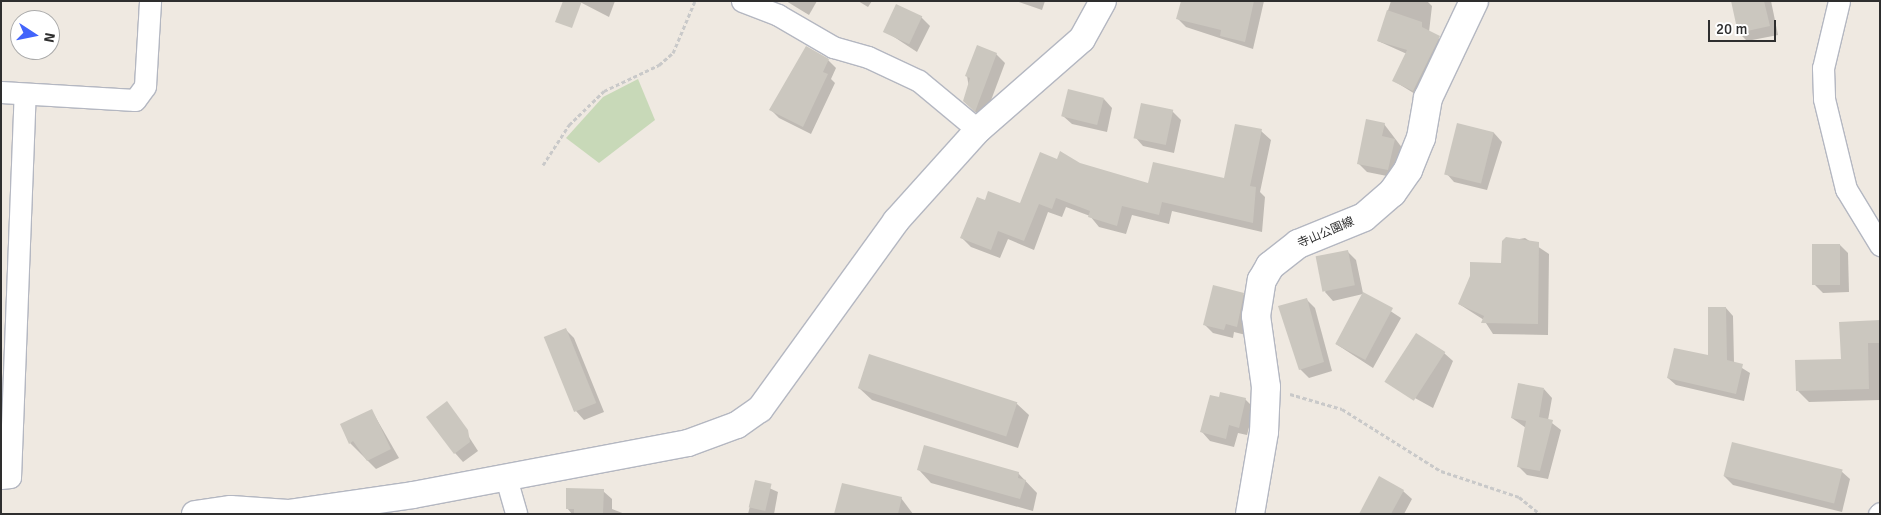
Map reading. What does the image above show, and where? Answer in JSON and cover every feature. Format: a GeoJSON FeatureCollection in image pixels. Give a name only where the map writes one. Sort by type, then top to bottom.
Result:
{"type":"FeatureCollection","features":[{"type":"Feature","properties":{"kind":"main road","name":"寺山公園線"},"geometry":{"type":"LineString","coordinates":[[1250,514],[1262,454],[1266,387],[1256,316],[1262,280],[1270,266],[1298,244],[1364,217],[1392,193],[1408,170],[1421,138],[1428,98],[1474,1]]}},
{"type":"Feature","properties":{"kind":"street"},"geometry":{"type":"LineString","coordinates":[[1,92],[135,100],[145,86],[150,1]]}},
{"type":"Feature","properties":{"kind":"street"},"geometry":{"type":"LineString","coordinates":[[742,1],[778,15],[833,47],[868,57],[919,81],[978,130]]}},
{"type":"Feature","properties":{"kind":"street"},"geometry":{"type":"LineString","coordinates":[[195,514],[231,509],[288,513],[506,478],[688,443],[737,425],[760,410],[896,221],[978,130],[1082,40],[1103,1]]}},
{"type":"Feature","properties":{"kind":"street"},"geometry":{"type":"LineString","coordinates":[[1839,1],[1823,68],[1824,99],[1846,189],[1880,245]]}},
{"type":"Feature","properties":{"kind":"street"},"geometry":{"type":"LineString","coordinates":[[1,478],[10,478],[25,94]]}},
{"type":"Feature","properties":{"kind":"street"},"geometry":{"type":"LineString","coordinates":[[506,478],[516,514]]}},
{"type":"Feature","properties":{"kind":"path"},"geometry":{"type":"LineString","coordinates":[[543,165],[569,125],[604,91],[673,54],[695,1]]}},
{"type":"Feature","properties":{"kind":"path"},"geometry":{"type":"LineString","coordinates":[[1266,387],[1342,409],[1441,471],[1519,496],[1540,514]]}},
{"type":"Feature","properties":{"kind":"green space"},"geometry":{"type":"Polygon","coordinates":[[[638,79],[655,120],[599,163],[566,138],[603,97],[638,79]]]}},
{"type":"Feature","properties":{"kind":"building"},"geometry":{"type":"Polygon","coordinates":[[[563,1],[582,1],[572,28],[555,22],[563,1]]]}},
{"type":"Feature","properties":{"kind":"building"},"geometry":{"type":"Polygon","coordinates":[[[1181,1],[1254,1],[1245,42],[1220,36],[1221,30],[1176,19],[1181,1]]]}},
{"type":"Feature","properties":{"kind":"building"},"geometry":{"type":"Polygon","coordinates":[[[1731,1],[1764,1],[1770,26],[1738,33],[1731,1]]]}},
{"type":"Feature","properties":{"kind":"building"},"geometry":{"type":"Polygon","coordinates":[[[896,4],[922,16],[909,44],[883,32],[896,4]]]}},
{"type":"Feature","properties":{"kind":"building"},"geometry":{"type":"Polygon","coordinates":[[[1387,10],[1422,22],[1422,27],[1440,36],[1413,91],[1392,81],[1407,50],[1377,41],[1387,10]]]}},
{"type":"Feature","properties":{"kind":"building"},"geometry":{"type":"Polygon","coordinates":[[[977,45],[997,53],[975,112],[963,101],[970,78],[965,76],[977,45]]]}},
{"type":"Feature","properties":{"kind":"building"},"geometry":{"type":"Polygon","coordinates":[[[806,46],[829,59],[823,72],[828,74],[803,127],[769,110],[806,46]]]}},
{"type":"Feature","properties":{"kind":"building"},"geometry":{"type":"Polygon","coordinates":[[[1068,89],[1104,98],[1097,125],[1061,116],[1068,89]]]}},
{"type":"Feature","properties":{"kind":"building"},"geometry":{"type":"Polygon","coordinates":[[[1141,103],[1173,110],[1166,145],[1134,138],[1141,103]]]}},
{"type":"Feature","properties":{"kind":"building"},"geometry":{"type":"Polygon","coordinates":[[[1366,119],[1385,123],[1382,136],[1395,139],[1388,170],[1357,164],[1366,119]]]}},
{"type":"Feature","properties":{"kind":"building"},"geometry":{"type":"Polygon","coordinates":[[[1457,123],[1494,132],[1481,184],[1444,174],[1457,123]]]}},
{"type":"Feature","properties":{"kind":"building"},"geometry":{"type":"Polygon","coordinates":[[[1235,124],[1262,129],[1250,186],[1256,187],[1253,223],[1162,202],[1159,215],[1122,206],[1117,226],[1088,217],[1090,211],[1056,198],[1052,209],[1039,204],[1024,241],[998,231],[991,250],[960,238],[977,197],[985,200],[988,191],[1020,203],[1040,152],[1057,159],[1060,151],[1080,163],[1148,183],[1153,162],[1224,178],[1235,124]]]}},
{"type":"Feature","properties":{"kind":"building"},"geometry":{"type":"Polygon","coordinates":[[[1506,237],[1539,242],[1538,324],[1481,323],[1484,316],[1458,304],[1470,276],[1470,262],[1501,263],[1502,241],[1506,237]]]}},
{"type":"Feature","properties":{"kind":"building"},"geometry":{"type":"Polygon","coordinates":[[[1812,244],[1840,244],[1840,285],[1812,285],[1812,244]]]}},
{"type":"Feature","properties":{"kind":"building"},"geometry":{"type":"Polygon","coordinates":[[[1348,250],[1355,285],[1322,292],[1316,256],[1348,250]]]}},
{"type":"Feature","properties":{"kind":"building"},"geometry":{"type":"Polygon","coordinates":[[[1213,285],[1244,293],[1237,327],[1226,324],[1224,330],[1203,325],[1213,285]]]}},
{"type":"Feature","properties":{"kind":"building"},"geometry":{"type":"Polygon","coordinates":[[[1363,292],[1393,308],[1365,360],[1335,344],[1363,292]]]}},
{"type":"Feature","properties":{"kind":"building"},"geometry":{"type":"Polygon","coordinates":[[[1307,298],[1324,362],[1299,370],[1278,306],[1307,298]]]}},
{"type":"Feature","properties":{"kind":"building"},"geometry":{"type":"Polygon","coordinates":[[[1708,307],[1726,307],[1727,360],[1743,364],[1736,394],[1667,378],[1674,348],[1708,355],[1708,307]]]}},
{"type":"Feature","properties":{"kind":"building"},"geometry":{"type":"Polygon","coordinates":[[[1880,320],[1880,343],[1868,343],[1869,389],[1796,391],[1795,360],[1841,359],[1839,322],[1880,320]]]}},
{"type":"Feature","properties":{"kind":"building"},"geometry":{"type":"Polygon","coordinates":[[[566,328],[596,403],[574,412],[544,337],[566,328]]]}},
{"type":"Feature","properties":{"kind":"building"},"geometry":{"type":"Polygon","coordinates":[[[1416,333],[1445,352],[1414,401],[1384,382],[1416,333]]]}},
{"type":"Feature","properties":{"kind":"building"},"geometry":{"type":"Polygon","coordinates":[[[869,354],[1017,402],[1006,436],[858,388],[869,354]]]}},
{"type":"Feature","properties":{"kind":"building"},"geometry":{"type":"Polygon","coordinates":[[[1518,383],[1544,388],[1539,417],[1553,420],[1540,471],[1517,467],[1526,421],[1511,418],[1518,383]]]}},
{"type":"Feature","properties":{"kind":"building"},"geometry":{"type":"Polygon","coordinates":[[[1220,392],[1246,398],[1239,428],[1229,425],[1226,439],[1200,432],[1210,395],[1219,397],[1220,392]]]}},
{"type":"Feature","properties":{"kind":"building"},"geometry":{"type":"Polygon","coordinates":[[[447,401],[468,430],[470,442],[454,454],[426,417],[447,401]]]}},
{"type":"Feature","properties":{"kind":"building"},"geometry":{"type":"Polygon","coordinates":[[[372,409],[391,449],[367,461],[353,441],[349,444],[340,424],[372,409]]]}},
{"type":"Feature","properties":{"kind":"building"},"geometry":{"type":"Polygon","coordinates":[[[1732,442],[1843,470],[1834,504],[1724,476],[1732,442]]]}},
{"type":"Feature","properties":{"kind":"building"},"geometry":{"type":"Polygon","coordinates":[[[924,445],[1019,472],[1018,478],[1026,480],[1020,499],[917,470],[924,445]]]}},
{"type":"Feature","properties":{"kind":"building"},"geometry":{"type":"Polygon","coordinates":[[[1379,476],[1404,490],[1391,514],[1359,514],[1379,476]]]}},
{"type":"Feature","properties":{"kind":"building"},"geometry":{"type":"Polygon","coordinates":[[[755,480],[772,484],[765,511],[749,507],[755,480]]]}},
{"type":"Feature","properties":{"kind":"building"},"geometry":{"type":"Polygon","coordinates":[[[842,483],[902,497],[898,514],[834,514],[842,483]]]}},
{"type":"Feature","properties":{"kind":"building"},"geometry":{"type":"Polygon","coordinates":[[[566,488],[604,489],[603,514],[574,514],[574,509],[566,509],[566,488]]]}}]}
